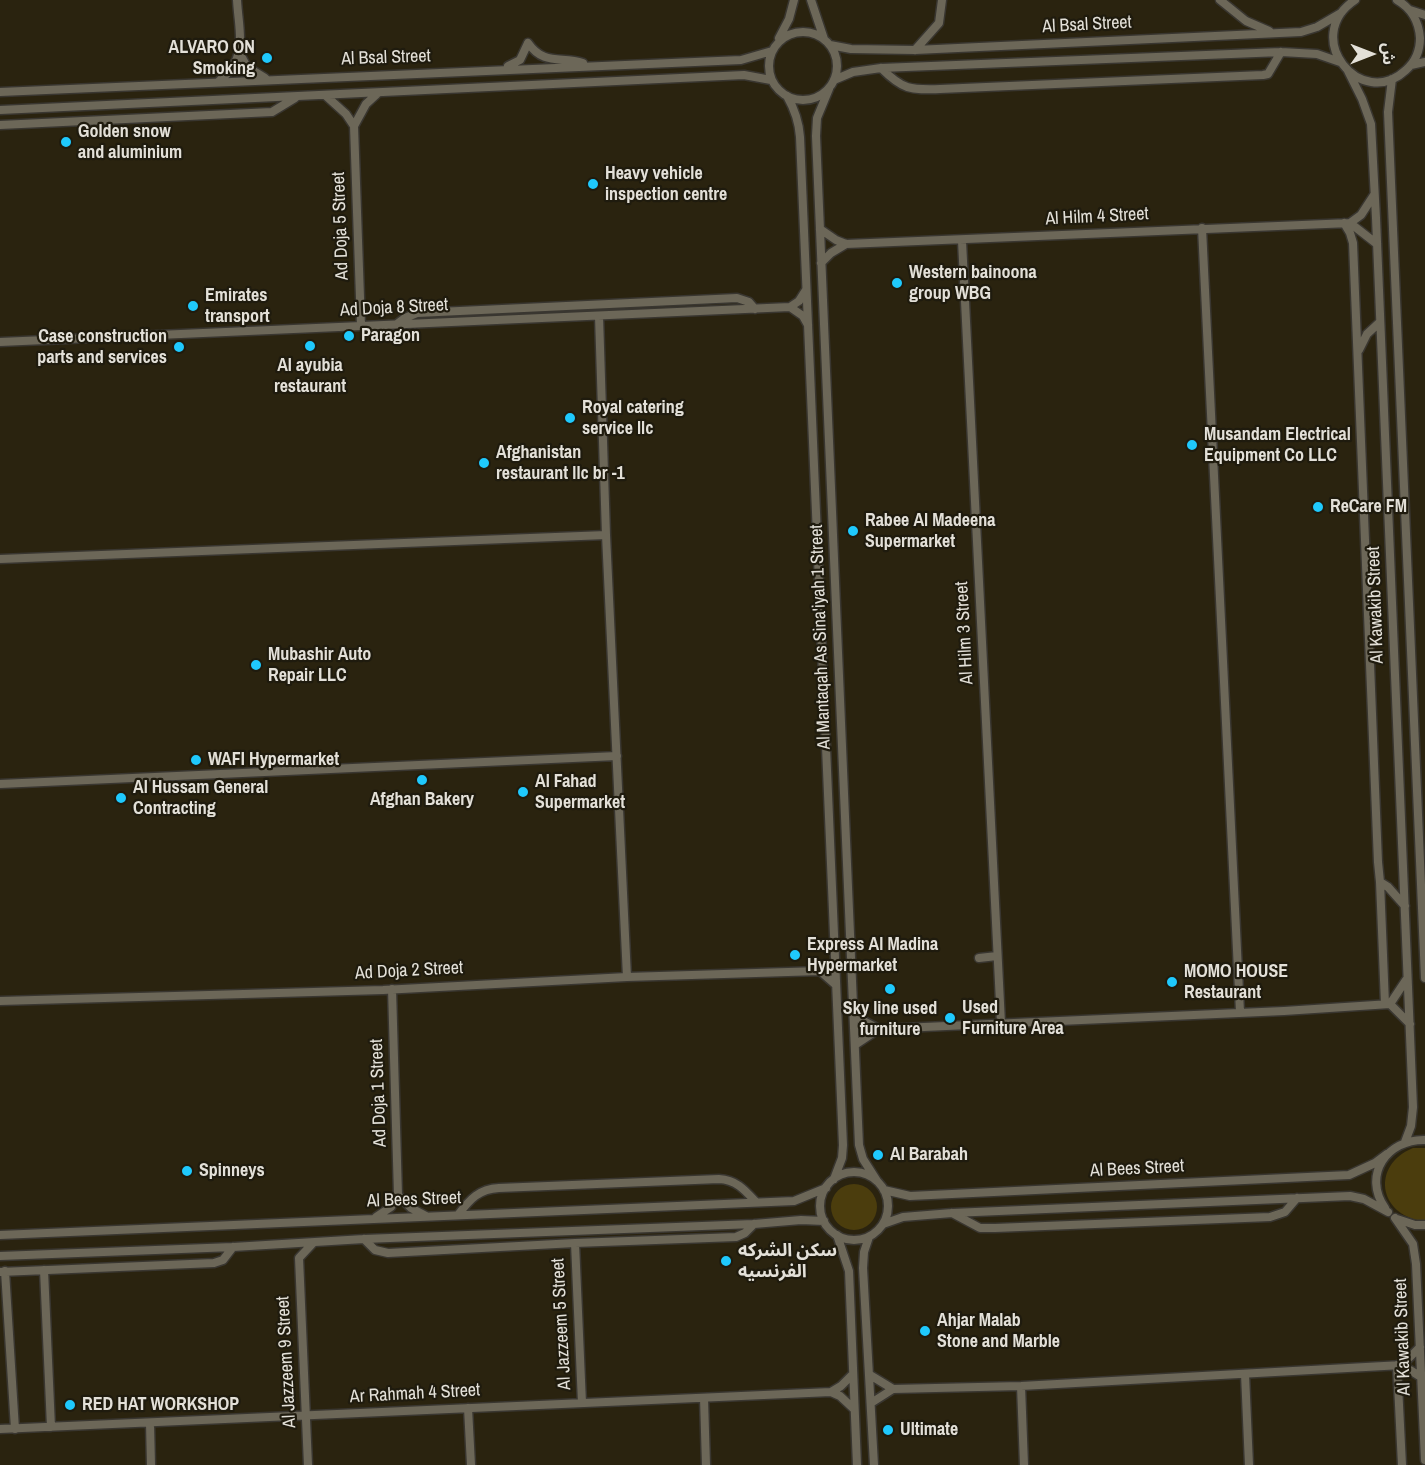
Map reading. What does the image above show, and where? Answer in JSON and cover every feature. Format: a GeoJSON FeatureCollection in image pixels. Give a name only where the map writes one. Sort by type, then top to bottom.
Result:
{"type":"FeatureCollection","features":[{"type":"Feature","properties":{"kind":"street"},"geometry":{"type":"LineString","coordinates":[[237,0],[240,54],[248,67],[268,79]]}},
{"type":"Feature","properties":{"kind":"street"},"geometry":{"type":"LineString","coordinates":[[794,0],[789,19],[772,51],[769,70],[771,80],[778,89],[787,96],[804,100],[813,99],[829,89],[834,80],[837,62],[811,0]]}},
{"type":"Feature","properties":{"kind":"street"},"geometry":{"type":"LineString","coordinates":[[915,50],[939,23],[942,0]]}},
{"type":"Feature","properties":{"kind":"street"},"geometry":{"type":"LineString","coordinates":[[1220,0],[1246,21],[1275,33]]}},
{"type":"Feature","properties":{"kind":"street"},"geometry":{"type":"LineString","coordinates":[[1340,62],[1333,42],[1334,32],[1341,13],[1355,0]]}},
{"type":"Feature","properties":{"kind":"street"},"geometry":{"type":"LineString","coordinates":[[1397,0],[1410,10],[1425,15]]}},
{"type":"Feature","properties":{"kind":"street"},"geometry":{"type":"LineString","coordinates":[[1347,71],[1357,78],[1380,82],[1392,80],[1406,71],[1417,54],[1420,43],[1420,31],[1410,10]]}},
{"type":"Feature","properties":{"kind":"street","name":"Al Bsal Street"},"geometry":{"type":"LineString","coordinates":[[827,42],[851,49],[915,50],[1300,32],[1317,27],[1341,13]]}},
{"type":"Feature","properties":{"kind":"street"},"geometry":{"type":"LineString","coordinates":[[777,43],[785,36],[802,31],[810,32],[827,42]]}},
{"type":"Feature","properties":{"kind":"street"},"geometry":{"type":"LineString","coordinates":[[498,69],[520,60],[528,44],[548,59],[573,60],[589,65]]}},
{"type":"Feature","properties":{"kind":"street","name":"Al Bsal Street"},"geometry":{"type":"LineString","coordinates":[[0,92],[741,60],[772,51]]}},
{"type":"Feature","properties":{"kind":"street"},"geometry":{"type":"LineString","coordinates":[[881,68],[896,82],[909,88],[940,89],[1263,75],[1268,74],[1281,52]]}},
{"type":"Feature","properties":{"kind":"street","name":"Al Bsal Street"},"geometry":{"type":"LineString","coordinates":[[834,80],[853,72],[881,68],[1281,52],[1317,54],[1340,62]]}},
{"type":"Feature","properties":{"kind":"street"},"geometry":{"type":"LineString","coordinates":[[218,82],[231,72],[240,54]]}},
{"type":"Feature","properties":{"kind":"street","name":"Al Kawakib Street"},"geometry":{"type":"LineString","coordinates":[[1340,62],[1362,99],[1371,124],[1413,1107],[1412,1126],[1405,1142]]}},
{"type":"Feature","properties":{"kind":"street"},"geometry":{"type":"LineString","coordinates":[[1411,65],[1425,62]]}},
{"type":"Feature","properties":{"kind":"street","name":"Al Bsal Street"},"geometry":{"type":"LineString","coordinates":[[0,110],[744,75],[771,80]]}},
{"type":"Feature","properties":{"kind":"street","name":"Al Kawakib Street"},"geometry":{"type":"LineString","coordinates":[[1392,80],[1388,112],[1425,978]]}},
{"type":"Feature","properties":{"kind":"street","name":"Al Mantaqah As Sina'iyah 1 Street"},"geometry":{"type":"LineString","coordinates":[[829,89],[818,118],[816,136],[859,1145],[863,1159],[877,1181]]}},
{"type":"Feature","properties":{"kind":"street"},"geometry":{"type":"LineString","coordinates":[[325,95],[346,114],[354,126],[366,104],[378,93]]}},
{"type":"Feature","properties":{"kind":"street","name":"Al Mantaqah As Sina'iyah 1 Street"},"geometry":{"type":"LineString","coordinates":[[787,96],[794,109],[800,137],[807,288],[843,1145],[842,1158],[834,1179]]}},
{"type":"Feature","properties":{"kind":"street"},"geometry":{"type":"LineString","coordinates":[[0,125],[272,112],[296,97]]}},
{"type":"Feature","properties":{"kind":"street","name":"Ad Doja 5 Street"},"geometry":{"type":"LineString","coordinates":[[354,126],[361,326]]}},
{"type":"Feature","properties":{"kind":"street"},"geometry":{"type":"LineString","coordinates":[[1347,223],[1360,215],[1374,194]]}},
{"type":"Feature","properties":{"kind":"street"},"geometry":{"type":"LineString","coordinates":[[1347,223],[1377,244]]}},
{"type":"Feature","properties":{"kind":"street"},"geometry":{"type":"LineString","coordinates":[[1347,223],[1353,243],[1378,862],[1387,1004]]}},
{"type":"Feature","properties":{"kind":"street","name":"Al Hilm 4 Street"},"geometry":{"type":"LineString","coordinates":[[846,244],[962,241],[1347,223]]}},
{"type":"Feature","properties":{"kind":"street"},"geometry":{"type":"LineString","coordinates":[[1202,228],[1239,1012]]}},
{"type":"Feature","properties":{"kind":"street"},"geometry":{"type":"LineString","coordinates":[[820,229],[846,244]]}},
{"type":"Feature","properties":{"kind":"street","name":"Al Hilm 3 Street"},"geometry":{"type":"LineString","coordinates":[[962,241],[1001,1023]]}},
{"type":"Feature","properties":{"kind":"street"},"geometry":{"type":"LineString","coordinates":[[821,264],[831,253],[846,244]]}},
{"type":"Feature","properties":{"kind":"street"},"geometry":{"type":"LineString","coordinates":[[807,288],[802,297],[790,307],[802,316],[808,325]]}},
{"type":"Feature","properties":{"kind":"street"},"geometry":{"type":"LineString","coordinates":[[397,324],[417,313],[737,298],[749,302],[755,309]]}},
{"type":"Feature","properties":{"kind":"street","name":"Ad Doja 8 Street"},"geometry":{"type":"LineString","coordinates":[[0,342],[790,307]]}},
{"type":"Feature","properties":{"kind":"street"},"geometry":{"type":"LineString","coordinates":[[599,316],[606,535],[627,977]]}},
{"type":"Feature","properties":{"kind":"street"},"geometry":{"type":"LineString","coordinates":[[1357,353],[1367,334],[1380,322]]}},
{"type":"Feature","properties":{"kind":"street"},"geometry":{"type":"LineString","coordinates":[[0,559],[606,535]]}},
{"type":"Feature","properties":{"kind":"street"},"geometry":{"type":"LineString","coordinates":[[0,784],[617,756]]}},
{"type":"Feature","properties":{"kind":"street"},"geometry":{"type":"LineString","coordinates":[[1380,882],[1388,887],[1405,906]]}},
{"type":"Feature","properties":{"kind":"street"},"geometry":{"type":"LineString","coordinates":[[835,948],[831,959],[820,971],[836,985]]}},
{"type":"Feature","properties":{"kind":"street"},"geometry":{"type":"LineString","coordinates":[[978,958],[998,956]]}},
{"type":"Feature","properties":{"kind":"street","name":"Ad Doja 2 Street"},"geometry":{"type":"LineString","coordinates":[[0,1001],[392,990],[627,977],[820,971]]}},
{"type":"Feature","properties":{"kind":"street"},"geometry":{"type":"LineString","coordinates":[[1387,1004],[1407,978]]}},
{"type":"Feature","properties":{"kind":"street","name":"Ad Doja 1 Street"},"geometry":{"type":"LineString","coordinates":[[392,990],[398,1195]]}},
{"type":"Feature","properties":{"kind":"street"},"geometry":{"type":"LineString","coordinates":[[854,1016],[879,1029],[1387,1004],[1410,1024]]}},
{"type":"Feature","properties":{"kind":"street"},"geometry":{"type":"LineString","coordinates":[[855,1045],[879,1029]]}},
{"type":"Feature","properties":{"kind":"street"},"geometry":{"type":"LineString","coordinates":[[1405,1142],[1425,1140]]}},
{"type":"Feature","properties":{"kind":"street","name":"Al Bees Street"},"geometry":{"type":"LineString","coordinates":[[884,1190],[910,1196],[1349,1175],[1363,1170],[1405,1142]]}},
{"type":"Feature","properties":{"kind":"street"},"geometry":{"type":"LineString","coordinates":[[1387,1154],[1380,1164],[1377,1177],[1380,1201],[1388,1212],[1404,1223],[1425,1225]]}},
{"type":"Feature","properties":{"kind":"street"},"geometry":{"type":"LineString","coordinates":[[855,1172],[877,1181],[888,1201],[883,1224],[869,1237],[858,1240],[847,1240],[837,1235],[824,1221],[821,1210],[821,1198],[826,1188],[834,1179],[855,1172]]}},
{"type":"Feature","properties":{"kind":"street"},"geometry":{"type":"LineString","coordinates":[[458,1215],[476,1194],[499,1188],[729,1179],[738,1184],[755,1201]]}},
{"type":"Feature","properties":{"kind":"street","name":"Al Bees Street"},"geometry":{"type":"LineString","coordinates":[[0,1235],[794,1201],[826,1188]]}},
{"type":"Feature","properties":{"kind":"street"},"geometry":{"type":"LineString","coordinates":[[373,1218],[385,1212],[398,1195],[411,1208],[428,1217]]}},
{"type":"Feature","properties":{"kind":"street","name":"Al Bees Street"},"geometry":{"type":"LineString","coordinates":[[883,1224],[903,1218],[952,1213],[1350,1196],[1364,1199],[1388,1212]]}},
{"type":"Feature","properties":{"kind":"street"},"geometry":{"type":"LineString","coordinates":[[952,1213],[980,1228],[1270,1217],[1285,1212],[1297,1198]]}},
{"type":"Feature","properties":{"kind":"street","name":"Al Kawakib Street"},"geometry":{"type":"LineString","coordinates":[[1395,1218],[1413,1244],[1416,1264],[1425,1460]]}},
{"type":"Feature","properties":{"kind":"street","name":"Al Bees Street"},"geometry":{"type":"LineString","coordinates":[[0,1256],[754,1224],[801,1220],[824,1221]]}},
{"type":"Feature","properties":{"kind":"street"},"geometry":{"type":"LineString","coordinates":[[364,1239],[375,1250],[384,1253],[736,1237],[745,1233],[754,1224]]}},
{"type":"Feature","properties":{"kind":"street"},"geometry":{"type":"LineString","coordinates":[[837,1235],[849,1271],[856,1465]]}},
{"type":"Feature","properties":{"kind":"street"},"geometry":{"type":"LineString","coordinates":[[869,1237],[864,1252],[863,1268],[874,1465]]}},
{"type":"Feature","properties":{"kind":"street"},"geometry":{"type":"LineString","coordinates":[[280,1245],[299,1257],[313,1243]]}},
{"type":"Feature","properties":{"kind":"street","name":"Al Jazzeem 5 Street"},"geometry":{"type":"LineString","coordinates":[[575,1243],[582,1403]]}},
{"type":"Feature","properties":{"kind":"street"},"geometry":{"type":"LineString","coordinates":[[15,1429],[3,1271],[214,1263],[223,1260],[233,1247]]}},
{"type":"Feature","properties":{"kind":"street","name":"Al Jazzeem 9 Street"},"geometry":{"type":"LineString","coordinates":[[299,1257],[308,1465]]}},
{"type":"Feature","properties":{"kind":"street"},"geometry":{"type":"LineString","coordinates":[[44,1270],[51,1427]]}},
{"type":"Feature","properties":{"kind":"street"},"geometry":{"type":"LineString","coordinates":[[1402,1465],[1400,1365],[1420,1347]]}},
{"type":"Feature","properties":{"kind":"street"},"geometry":{"type":"LineString","coordinates":[[871,1403],[893,1389],[1021,1386],[1400,1365],[1421,1377]]}},
{"type":"Feature","properties":{"kind":"street"},"geometry":{"type":"LineString","coordinates":[[831,1392],[853,1374]]}},
{"type":"Feature","properties":{"kind":"street"},"geometry":{"type":"LineString","coordinates":[[1245,1374],[1249,1465]]}},
{"type":"Feature","properties":{"kind":"street"},"geometry":{"type":"LineString","coordinates":[[870,1375],[893,1389]]}},
{"type":"Feature","properties":{"kind":"street"},"geometry":{"type":"LineString","coordinates":[[1021,1386],[1024,1465]]}},
{"type":"Feature","properties":{"kind":"street"},"geometry":{"type":"LineString","coordinates":[[831,1392],[840,1396],[854,1409]]}},
{"type":"Feature","properties":{"kind":"street","name":"Ar Rahmah 4 Street"},"geometry":{"type":"LineString","coordinates":[[0,1429],[831,1392]]}},
{"type":"Feature","properties":{"kind":"street"},"geometry":{"type":"LineString","coordinates":[[704,1398],[706,1465]]}},
{"type":"Feature","properties":{"kind":"street"},"geometry":{"type":"LineString","coordinates":[[468,1408],[471,1465]]}},
{"type":"Feature","properties":{"kind":"street"},"geometry":{"type":"LineString","coordinates":[[150,1423],[151,1465]]}},
{"type":"Feature","properties":{"kind":"shaded area"},"geometry":{"type":"Polygon","coordinates":[[[0,0],[1425,0],[1425,1465],[0,1465],[0,0]]]}},
{"type":"Feature","properties":{"kind":"shaded area"},"geometry":{"type":"Polygon","coordinates":[[[1413,1148],[1425,1148],[1425,1220],[1423,1221],[1408,1217],[1397,1209],[1389,1200],[1385,1189],[1386,1177],[1391,1166],[1400,1156],[1413,1148]]]}},
{"type":"Feature","properties":{"kind":"shaded area"},"geometry":{"type":"Polygon","coordinates":[[[859,1184],[871,1190],[876,1198],[876,1216],[871,1224],[863,1229],[849,1230],[837,1224],[832,1216],[831,1202],[837,1190],[845,1185],[859,1184]]]}},
{"type":"Feature","properties":{"kind":"place","name":"ALVARO ON Smoking"},"geometry":{"type":"Point","coordinates":[267,58]}},
{"type":"Feature","properties":{"kind":"place","name":"Golden snow and aluminium"},"geometry":{"type":"Point","coordinates":[66,142]}},
{"type":"Feature","properties":{"kind":"place","name":"Heavy vehicle inspection centre"},"geometry":{"type":"Point","coordinates":[593,184]}},
{"type":"Feature","properties":{"kind":"place","name":"Western bainoona group WBG"},"geometry":{"type":"Point","coordinates":[897,283]}},
{"type":"Feature","properties":{"kind":"place","name":"Emirates transport"},"geometry":{"type":"Point","coordinates":[193,306]}},
{"type":"Feature","properties":{"kind":"place","name":"Paragon"},"geometry":{"type":"Point","coordinates":[349,336]}},
{"type":"Feature","properties":{"kind":"place","name":"Al ayubia restaurant"},"geometry":{"type":"Point","coordinates":[310,346]}},
{"type":"Feature","properties":{"kind":"place","name":"Case construction parts and services"},"geometry":{"type":"Point","coordinates":[179,347]}},
{"type":"Feature","properties":{"kind":"place","name":"Royal catering service llc"},"geometry":{"type":"Point","coordinates":[570,418]}},
{"type":"Feature","properties":{"kind":"place","name":"Musandam Electrical Equipment Co LLC"},"geometry":{"type":"Point","coordinates":[1192,445]}},
{"type":"Feature","properties":{"kind":"place","name":"Afghanistan restaurant llc br -1"},"geometry":{"type":"Point","coordinates":[484,463]}},
{"type":"Feature","properties":{"kind":"place","name":"ReCare FM"},"geometry":{"type":"Point","coordinates":[1318,507]}},
{"type":"Feature","properties":{"kind":"place","name":"Rabee Al Madeena Supermarket"},"geometry":{"type":"Point","coordinates":[853,531]}},
{"type":"Feature","properties":{"kind":"place","name":"Mubashir Auto Repair LLC"},"geometry":{"type":"Point","coordinates":[256,665]}},
{"type":"Feature","properties":{"kind":"place","name":"WAFI Hypermarket"},"geometry":{"type":"Point","coordinates":[196,760]}},
{"type":"Feature","properties":{"kind":"place","name":"Afghan Bakery"},"geometry":{"type":"Point","coordinates":[422,780]}},
{"type":"Feature","properties":{"kind":"place","name":"Al Fahad Supermarket"},"geometry":{"type":"Point","coordinates":[523,792]}},
{"type":"Feature","properties":{"kind":"place","name":"Al Hussam General Contracting"},"geometry":{"type":"Point","coordinates":[121,798]}},
{"type":"Feature","properties":{"kind":"place","name":"Express Al Madina Hypermarket"},"geometry":{"type":"Point","coordinates":[795,955]}},
{"type":"Feature","properties":{"kind":"place","name":"MOMO HOUSE Restaurant"},"geometry":{"type":"Point","coordinates":[1172,982]}},
{"type":"Feature","properties":{"kind":"place","name":"Sky line used furniture"},"geometry":{"type":"Point","coordinates":[890,989]}},
{"type":"Feature","properties":{"kind":"place","name":"Used Furniture Area"},"geometry":{"type":"Point","coordinates":[950,1018]}},
{"type":"Feature","properties":{"kind":"place","name":"Al Barabah"},"geometry":{"type":"Point","coordinates":[878,1155]}},
{"type":"Feature","properties":{"kind":"place","name":"Spinneys"},"geometry":{"type":"Point","coordinates":[187,1171]}},
{"type":"Feature","properties":{"kind":"place","name":"سكن الشركه الفرنسيه"},"geometry":{"type":"Point","coordinates":[726,1261]}},
{"type":"Feature","properties":{"kind":"place","name":"Ahjar Malab Stone and Marble"},"geometry":{"type":"Point","coordinates":[925,1331]}},
{"type":"Feature","properties":{"kind":"place","name":"RED HAT WORKSHOP"},"geometry":{"type":"Point","coordinates":[70,1405]}},
{"type":"Feature","properties":{"kind":"place","name":"Ultimate"},"geometry":{"type":"Point","coordinates":[888,1430]}}]}
